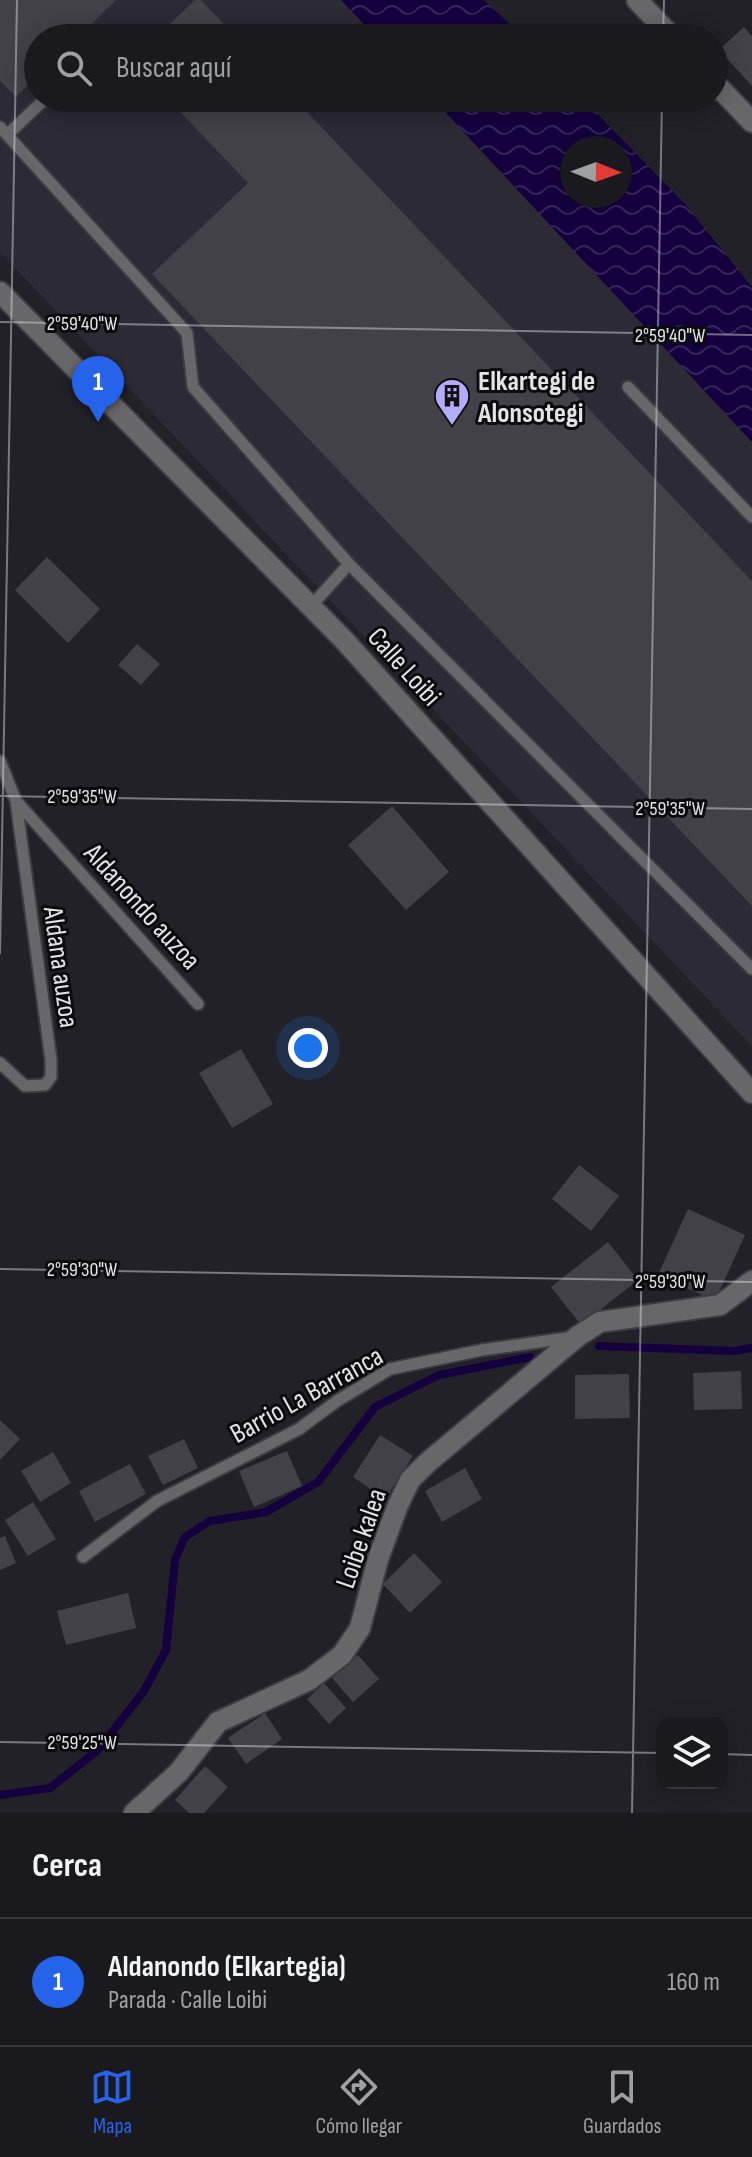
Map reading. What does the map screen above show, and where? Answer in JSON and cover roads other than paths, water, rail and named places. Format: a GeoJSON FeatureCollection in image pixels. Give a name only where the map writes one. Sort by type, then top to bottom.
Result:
{"type":"FeatureCollection","features":[{"type":"Feature","properties":{"kind":"street"},"geometry":{"type":"LineString","coordinates":[[637,0],[660,24]]}},
{"type":"Feature","properties":{"kind":"street"},"geometry":{"type":"LineString","coordinates":[[728,97],[752,122]]}},
{"type":"Feature","properties":{"kind":"street","name":"Calle Loibi"},"geometry":{"type":"LineString","coordinates":[[0,292],[311,606],[752,1093]]}},
{"type":"Feature","properties":{"kind":"street","name":"Loibe kalea"},"geometry":{"type":"LineString","coordinates":[[134,1813],[179,1772],[218,1722],[309,1680],[342,1655],[360,1628],[378,1559],[410,1480],[427,1463],[578,1336],[600,1322],[720,1305],[752,1281]]}},
{"type":"Feature","properties":{"kind":"lane"},"geometry":{"type":"LineString","coordinates":[[28,112],[4,131],[187,333],[193,387],[349,564],[752,969]]}},
{"type":"Feature","properties":{"kind":"lane"},"geometry":{"type":"LineString","coordinates":[[628,387],[752,517]]}},
{"type":"Feature","properties":{"kind":"lane"},"geometry":{"type":"LineString","coordinates":[[311,606],[349,564]]}},
{"type":"Feature","properties":{"kind":"lane","name":"Aldanondo auzoa"},"geometry":{"type":"LineString","coordinates":[[0,761],[16,801],[198,1004]]}},
{"type":"Feature","properties":{"kind":"lane","name":"Aldana auzoa"},"geometry":{"type":"LineString","coordinates":[[0,1063],[25,1086],[45,1085],[51,1077],[45,1004],[16,801]]}},
{"type":"Feature","properties":{"kind":"lane","name":"Barrio La Barranca"},"geometry":{"type":"LineString","coordinates":[[83,1557],[157,1501],[299,1429],[337,1401],[390,1369],[482,1350],[578,1336]]}},
{"type":"Feature","properties":{"kind":"water"},"geometry":{"type":"Polygon","coordinates":[[[341,0],[484,0],[509,24],[364,24],[341,0]]]}},
{"type":"Feature","properties":{"kind":"water"},"geometry":{"type":"Polygon","coordinates":[[[445,112],[596,112],[619,136],[560,136],[560,208],[632,208],[632,149],[684,203],[752,287],[752,442],[445,112]]]}},
{"type":"Feature","properties":{"kind":"waterway"},"geometry":{"type":"LineString","coordinates":[[599,1346],[734,1351],[752,1348]]}},
{"type":"Feature","properties":{"kind":"waterway"},"geometry":{"type":"LineString","coordinates":[[0,1795],[50,1788],[98,1750],[144,1691],[166,1650],[175,1560],[185,1537],[210,1521],[266,1512],[318,1482],[375,1407],[439,1375],[530,1357]]}},
{"type":"Feature","properties":{"kind":"place","name":"Aldanondo (Elkartegia)"},"geometry":{"type":"Point","coordinates":[98,422]}},
{"type":"Feature","properties":{"kind":"place","name":"Elkartegi de Alonsotegi"},"geometry":{"type":"Point","coordinates":[452,427]}}]}
